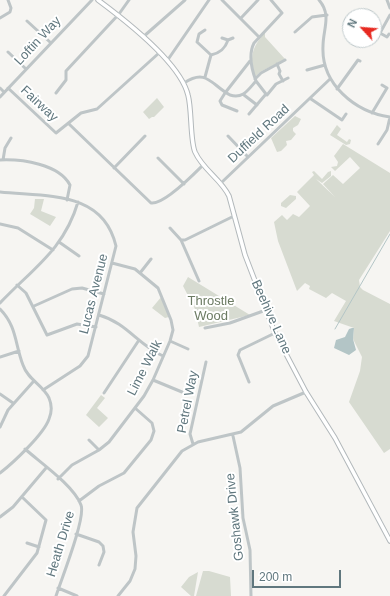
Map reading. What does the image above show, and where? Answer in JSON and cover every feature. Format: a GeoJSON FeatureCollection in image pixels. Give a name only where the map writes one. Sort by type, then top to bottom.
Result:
{"type":"FeatureCollection","features":[{"type":"Feature","properties":{"kind":"main road","name":"Beehive Lane"},"geometry":{"type":"LineString","coordinates":[[98,0],[119,14],[143,37],[167,61],[184,83],[190,106],[194,149],[203,165],[221,183],[229,196],[245,256],[275,333],[306,392],[334,438],[390,540]]}},
{"type":"Feature","properties":{"kind":"street"},"geometry":{"type":"LineString","coordinates":[[0,18],[10,12],[11,8],[8,0]]}},
{"type":"Feature","properties":{"kind":"street","name":"Loftin Way"},"geometry":{"type":"LineString","coordinates":[[0,97],[92,0]]}},
{"type":"Feature","properties":{"kind":"street"},"geometry":{"type":"LineString","coordinates":[[56,93],[66,80],[66,71],[119,14],[129,0]]}},
{"type":"Feature","properties":{"kind":"street"},"geometry":{"type":"LineString","coordinates":[[143,37],[185,0]]}},
{"type":"Feature","properties":{"kind":"street"},"geometry":{"type":"LineString","coordinates":[[167,61],[209,0]]}},
{"type":"Feature","properties":{"kind":"street"},"geometry":{"type":"LineString","coordinates":[[222,0],[259,37]]}},
{"type":"Feature","properties":{"kind":"street"},"geometry":{"type":"LineString","coordinates":[[241,18],[258,0]]}},
{"type":"Feature","properties":{"kind":"street"},"geometry":{"type":"LineString","coordinates":[[266,94],[255,80],[250,61],[251,49],[259,37],[282,13],[271,0]]}},
{"type":"Feature","properties":{"kind":"street"},"geometry":{"type":"LineString","coordinates":[[319,0],[327,15],[323,48],[325,65],[330,80],[357,105],[372,113],[390,117],[387,130],[378,144]]}},
{"type":"Feature","properties":{"kind":"street"},"geometry":{"type":"LineString","coordinates":[[387,0],[390,8]]}},
{"type":"Feature","properties":{"kind":"street"},"geometry":{"type":"LineString","coordinates":[[295,32],[312,17],[327,15]]}},
{"type":"Feature","properties":{"kind":"street"},"geometry":{"type":"LineString","coordinates":[[382,29],[390,15]]}},
{"type":"Feature","properties":{"kind":"street"},"geometry":{"type":"LineString","coordinates":[[27,21],[51,43]]}},
{"type":"Feature","properties":{"kind":"street"},"geometry":{"type":"LineString","coordinates":[[197,42],[199,34],[205,30]]}},
{"type":"Feature","properties":{"kind":"street"},"geometry":{"type":"LineString","coordinates":[[222,38],[228,40],[233,38]]}},
{"type":"Feature","properties":{"kind":"street"},"geometry":{"type":"LineString","coordinates":[[210,56],[220,52],[225,47],[228,40]]}},
{"type":"Feature","properties":{"kind":"street"},"geometry":{"type":"LineString","coordinates":[[192,44],[197,42]]}},
{"type":"Feature","properties":{"kind":"street"},"geometry":{"type":"LineString","coordinates":[[197,42],[210,56]]}},
{"type":"Feature","properties":{"kind":"street"},"geometry":{"type":"LineString","coordinates":[[8,52],[26,68]]}},
{"type":"Feature","properties":{"kind":"street"},"geometry":{"type":"LineString","coordinates":[[159,53],[97,109],[81,113],[69,124],[151,203],[159,202],[184,184],[203,165]]}},
{"type":"Feature","properties":{"kind":"street"},"geometry":{"type":"LineString","coordinates":[[205,77],[210,56]]}},
{"type":"Feature","properties":{"kind":"street"},"geometry":{"type":"LineString","coordinates":[[184,83],[198,76],[205,77],[234,97],[244,95],[261,73],[285,60]]}},
{"type":"Feature","properties":{"kind":"street"},"geometry":{"type":"LineString","coordinates":[[338,89],[358,60]]}},
{"type":"Feature","properties":{"kind":"street"},"geometry":{"type":"LineString","coordinates":[[237,111],[221,103],[225,92],[250,61]]}},
{"type":"Feature","properties":{"kind":"street"},"geometry":{"type":"LineString","coordinates":[[277,64],[280,71],[278,74],[283,81]]}},
{"type":"Feature","properties":{"kind":"street"},"geometry":{"type":"LineString","coordinates":[[307,70],[325,65]]}},
{"type":"Feature","properties":{"kind":"street"},"geometry":{"type":"LineString","coordinates":[[250,114],[276,84],[288,78]]}},
{"type":"Feature","properties":{"kind":"street","name":"Duffield Road"},"geometry":{"type":"LineString","coordinates":[[221,183],[330,80]]}},
{"type":"Feature","properties":{"kind":"street"},"geometry":{"type":"LineString","coordinates":[[372,113],[387,88],[382,85]]}},
{"type":"Feature","properties":{"kind":"street"},"geometry":{"type":"LineString","coordinates":[[0,88],[4,92]]}},
{"type":"Feature","properties":{"kind":"street","name":"Fairway"},"geometry":{"type":"LineString","coordinates":[[8,88],[56,133],[69,124]]}},
{"type":"Feature","properties":{"kind":"street"},"geometry":{"type":"LineString","coordinates":[[244,95],[257,105]]}},
{"type":"Feature","properties":{"kind":"street"},"geometry":{"type":"LineString","coordinates":[[311,99],[342,120]]}},
{"type":"Feature","properties":{"kind":"street"},"geometry":{"type":"LineString","coordinates":[[339,125],[346,114]]}},
{"type":"Feature","properties":{"kind":"street"},"geometry":{"type":"LineString","coordinates":[[114,168],[145,136]]}},
{"type":"Feature","properties":{"kind":"street"},"geometry":{"type":"LineString","coordinates":[[228,136],[248,157]]}},
{"type":"Feature","properties":{"kind":"street"},"geometry":{"type":"LineString","coordinates":[[11,138],[5,148],[1,160],[34,162],[51,169],[66,179],[70,185],[68,200]]}},
{"type":"Feature","properties":{"kind":"street"},"geometry":{"type":"LineString","coordinates":[[158,158],[184,184]]}},
{"type":"Feature","properties":{"kind":"street","name":"Lucas Avenue"},"geometry":{"type":"LineString","coordinates":[[0,192],[68,200],[78,202],[96,210],[112,232],[116,246],[90,352],[84,363],[43,390]]}},
{"type":"Feature","properties":{"kind":"street"},"geometry":{"type":"LineString","coordinates":[[0,303],[17,285],[48,258],[72,222],[78,202]]}},
{"type":"Feature","properties":{"kind":"street"},"geometry":{"type":"LineString","coordinates":[[181,240],[185,240],[234,216]]}},
{"type":"Feature","properties":{"kind":"street"},"geometry":{"type":"LineString","coordinates":[[0,224],[18,228],[53,250]]}},
{"type":"Feature","properties":{"kind":"street"},"geometry":{"type":"LineString","coordinates":[[170,228],[181,240],[199,281]]}},
{"type":"Feature","properties":{"kind":"street"},"geometry":{"type":"LineString","coordinates":[[59,242],[79,256]]}},
{"type":"Feature","properties":{"kind":"street"},"geometry":{"type":"LineString","coordinates":[[140,273],[151,259]]}},
{"type":"Feature","properties":{"kind":"street","name":"Lime Walk"},"geometry":{"type":"LineString","coordinates":[[58,479],[72,465],[99,450],[109,442],[135,408],[153,380],[170,341],[172,325],[164,298],[158,288],[140,273],[128,267],[112,263]]}},
{"type":"Feature","properties":{"kind":"street"},"geometry":{"type":"LineString","coordinates":[[17,285],[26,293],[34,306],[47,335],[77,324],[96,327]]}},
{"type":"Feature","properties":{"kind":"street"},"geometry":{"type":"LineString","coordinates":[[34,306],[72,289],[82,288],[104,294]]}},
{"type":"Feature","properties":{"kind":"street"},"geometry":{"type":"LineString","coordinates":[[0,309],[12,326],[23,366],[33,382],[43,390],[50,402],[51,415],[46,425],[25,449],[0,473]]}},
{"type":"Feature","properties":{"kind":"street"},"geometry":{"type":"LineString","coordinates":[[205,328],[230,323],[266,310]]}},
{"type":"Feature","properties":{"kind":"street"},"geometry":{"type":"LineString","coordinates":[[99,315],[120,323],[139,340],[163,356]]}},
{"type":"Feature","properties":{"kind":"street"},"geometry":{"type":"LineString","coordinates":[[250,382],[238,355],[240,350],[275,333]]}},
{"type":"Feature","properties":{"kind":"street"},"geometry":{"type":"LineString","coordinates":[[104,393],[139,340]]}},
{"type":"Feature","properties":{"kind":"street"},"geometry":{"type":"LineString","coordinates":[[170,341],[188,349]]}},
{"type":"Feature","properties":{"kind":"street"},"geometry":{"type":"LineString","coordinates":[[0,357],[19,351]]}},
{"type":"Feature","properties":{"kind":"street","name":"Petrel Way"},"geometry":{"type":"LineString","coordinates":[[193,444],[190,434],[206,362]]}},
{"type":"Feature","properties":{"kind":"street"},"geometry":{"type":"LineString","coordinates":[[153,380],[182,392]]}},
{"type":"Feature","properties":{"kind":"street"},"geometry":{"type":"LineString","coordinates":[[0,427],[5,414],[13,403],[33,382]]}},
{"type":"Feature","properties":{"kind":"street"},"geometry":{"type":"LineString","coordinates":[[118,596],[130,581],[135,569],[136,556],[133,532],[137,508],[182,451],[193,444],[205,440],[233,436],[246,429],[273,406],[306,392]]}},
{"type":"Feature","properties":{"kind":"street"},"geometry":{"type":"LineString","coordinates":[[0,394],[13,403]]}},
{"type":"Feature","properties":{"kind":"street"},"geometry":{"type":"LineString","coordinates":[[79,501],[99,486],[124,472],[151,440],[154,431],[152,423],[135,408]]}},
{"type":"Feature","properties":{"kind":"street","name":"Goshawk Drive"},"geometry":{"type":"LineString","coordinates":[[233,436],[240,468],[244,518],[250,550],[251,596]]}},
{"type":"Feature","properties":{"kind":"street"},"geometry":{"type":"LineString","coordinates":[[89,440],[99,450]]}},
{"type":"Feature","properties":{"kind":"street","name":"Heath Drive"},"geometry":{"type":"LineString","coordinates":[[25,449],[58,479],[79,501],[82,515],[56,596]]}},
{"type":"Feature","properties":{"kind":"street"},"geometry":{"type":"LineString","coordinates":[[0,517],[13,507],[46,468]]}},
{"type":"Feature","properties":{"kind":"street"},"geometry":{"type":"LineString","coordinates":[[4,596],[13,583],[30,565],[39,547],[46,520],[22,497]]}},
{"type":"Feature","properties":{"kind":"street"},"geometry":{"type":"LineString","coordinates":[[76,534],[99,542],[103,546],[104,552],[99,565]]}},
{"type":"Feature","properties":{"kind":"street"},"geometry":{"type":"LineString","coordinates":[[27,543],[39,547]]}},
{"type":"Feature","properties":{"kind":"street"},"geometry":{"type":"LineString","coordinates":[[58,588],[77,596]]}},
{"type":"Feature","properties":{"kind":"green space"},"geometry":{"type":"Polygon","coordinates":[[[265,32],[265,37],[285,59],[260,72],[255,77],[252,63],[253,53],[257,43],[265,32]]]}},
{"type":"Feature","properties":{"kind":"green space"},"geometry":{"type":"Polygon","coordinates":[[[157,98],[164,107],[154,117],[149,119],[143,112],[157,98]]]}},
{"type":"Feature","properties":{"kind":"green space"},"geometry":{"type":"Polygon","coordinates":[[[295,116],[301,119],[298,125],[293,128],[293,131],[296,134],[291,140],[286,141],[287,145],[281,151],[277,152],[271,138],[295,116]]]}},
{"type":"Feature","properties":{"kind":"green space"},"geometry":{"type":"Polygon","coordinates":[[[337,125],[341,129],[337,135],[347,142],[349,139],[351,140],[350,144],[346,145],[330,135],[337,125]]]}},
{"type":"Feature","properties":{"kind":"green space"},"geometry":{"type":"Polygon","coordinates":[[[343,144],[390,173],[390,231],[359,280],[360,287],[363,290],[390,304],[390,449],[384,453],[349,402],[360,371],[362,357],[353,339],[354,328],[334,321],[346,301],[332,293],[326,298],[309,289],[310,286],[305,283],[297,291],[278,241],[274,222],[282,215],[287,220],[293,214],[299,217],[310,206],[297,192],[314,175],[312,172],[314,171],[322,179],[328,172],[331,171],[331,176],[322,183],[316,179],[335,197],[323,184],[333,175],[343,184],[360,168],[350,157],[335,171],[331,167],[337,166],[338,162],[334,156],[343,144]]]}},
{"type":"Feature","properties":{"kind":"green space"},"geometry":{"type":"Polygon","coordinates":[[[290,195],[296,196],[296,199],[286,208],[281,206],[281,203],[290,195]]]}},
{"type":"Feature","properties":{"kind":"green space"},"geometry":{"type":"Polygon","coordinates":[[[35,199],[44,199],[41,211],[56,217],[50,226],[30,214],[34,208],[35,199]]]}},
{"type":"Feature","properties":{"kind":"green space","name":"Throstle Wood"},"geometry":{"type":"Polygon","coordinates":[[[188,277],[250,315],[199,327],[195,309],[183,286],[188,277]]]}},
{"type":"Feature","properties":{"kind":"green space"},"geometry":{"type":"Polygon","coordinates":[[[162,296],[169,317],[165,318],[152,308],[162,296]]]}},
{"type":"Feature","properties":{"kind":"green space"},"geometry":{"type":"Polygon","coordinates":[[[101,395],[105,398],[97,408],[108,418],[99,427],[86,415],[101,395]]]}},
{"type":"Feature","properties":{"kind":"green space"},"geometry":{"type":"Polygon","coordinates":[[[203,571],[209,571],[230,577],[231,596],[196,596],[203,571]]]}},
{"type":"Feature","properties":{"kind":"green space"},"geometry":{"type":"Polygon","coordinates":[[[198,572],[194,596],[191,596],[181,587],[189,577],[198,572]]]}},
{"type":"Feature","properties":{"kind":"shaded area"},"geometry":{"type":"Polygon","coordinates":[[[354,328],[353,339],[356,350],[349,355],[334,348],[336,340],[345,337],[349,329],[354,328]]]}},
{"type":"Feature","properties":{"kind":"waterway"},"geometry":{"type":"LineString","coordinates":[[335,329],[390,234]]}}]}
